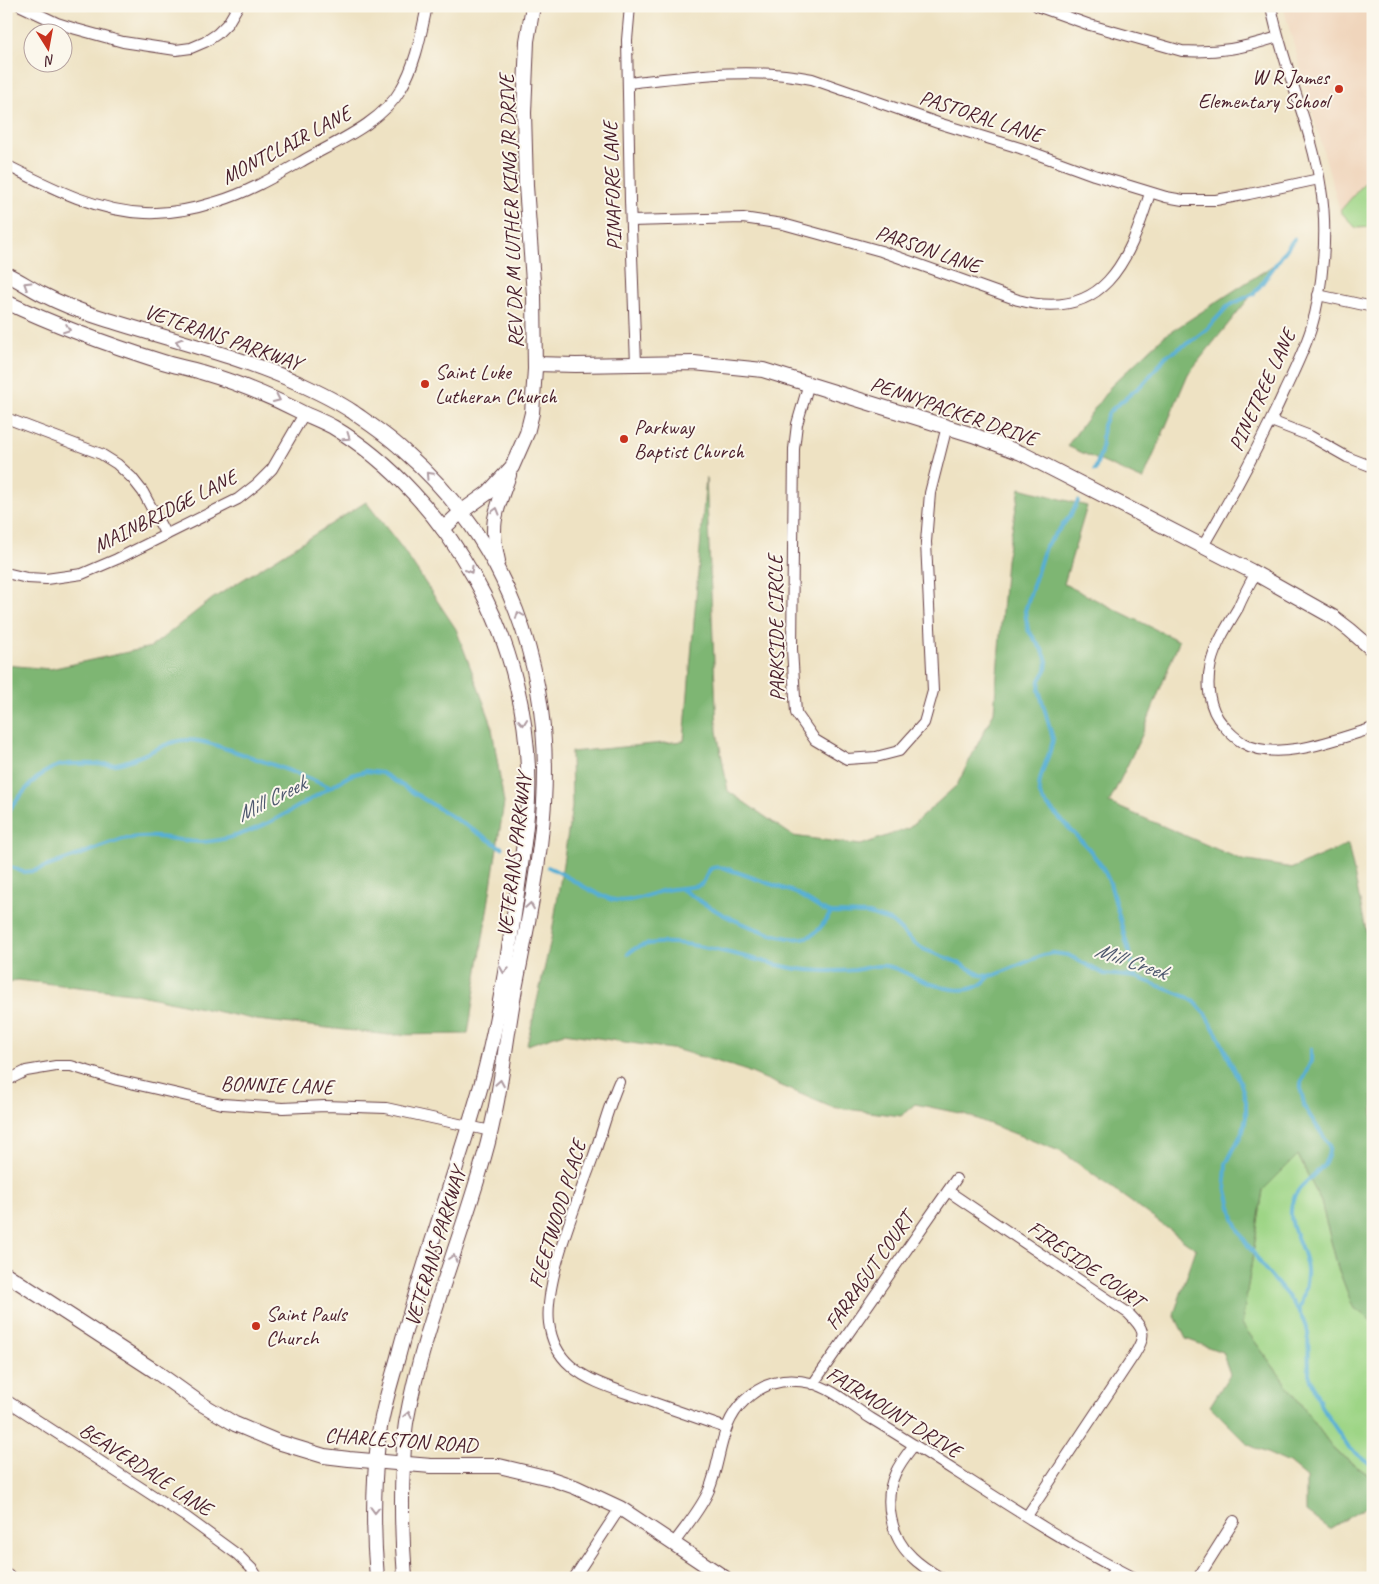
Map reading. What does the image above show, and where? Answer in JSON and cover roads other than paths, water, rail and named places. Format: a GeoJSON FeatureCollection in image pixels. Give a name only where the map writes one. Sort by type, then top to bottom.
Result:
{"type":"FeatureCollection","features":[{"type":"Feature","properties":{"kind":"main road","name":"REV DR M LUTHER KING JR DRIVE"},"geometry":{"type":"LineString","coordinates":[[443,529],[461,512],[489,492],[512,467],[527,434],[532,414],[535,392],[533,267],[526,186],[524,113],[527,41],[532,6]]}},
{"type":"Feature","properties":{"kind":"main road","name":"VETERANS PARKWAY"},"geometry":{"type":"LineString","coordinates":[[6,274],[82,312],[255,364],[332,399],[350,410],[401,448],[428,474],[461,512],[478,536],[501,576],[525,631],[534,668],[542,726],[544,804],[531,902],[490,1131],[472,1197],[420,1365],[406,1427],[401,1506],[405,1578]]}},
{"type":"Feature","properties":{"kind":"main road","name":"VETERANS PARKWAY"},"geometry":{"type":"LineString","coordinates":[[6,302],[43,320],[105,343],[248,387],[330,425],[384,465],[403,482],[443,529],[482,590],[494,616],[514,671],[521,703],[526,747],[528,796],[526,831],[498,1011],[482,1082],[405,1329],[378,1439],[375,1526],[377,1578]]}},
{"type":"Feature","properties":{"kind":"main road","name":"PENNYPACKER DRIVE"},"geometry":{"type":"LineString","coordinates":[[535,364],[694,363],[763,370],[947,426],[1021,453],[1203,546],[1333,617],[1373,650]]}},
{"type":"Feature","properties":{"kind":"main road"},"geometry":{"type":"LineString","coordinates":[[501,576],[493,542],[493,522],[512,467]]}},
{"type":"Feature","properties":{"kind":"main road","name":"CHARLESTON ROAD"},"geometry":{"type":"LineString","coordinates":[[6,1274],[155,1371],[200,1403],[235,1424],[299,1450],[324,1456],[431,1466],[499,1466],[540,1476],[575,1487],[620,1508],[725,1578]]}},
{"type":"Feature","properties":{"kind":"street"},"geometry":{"type":"LineString","coordinates":[[21,6],[76,29],[123,42],[176,50],[191,48],[217,34],[228,23],[238,6]]}},
{"type":"Feature","properties":{"kind":"street","name":"MONTCLAIR LANE"},"geometry":{"type":"LineString","coordinates":[[6,165],[54,190],[91,203],[127,211],[163,213],[216,202],[252,188],[288,169],[367,124],[380,114],[401,90],[418,48],[427,6]]}},
{"type":"Feature","properties":{"kind":"street","name":"PINAFORE LANE"},"geometry":{"type":"LineString","coordinates":[[630,6],[627,40],[636,364]]}},
{"type":"Feature","properties":{"kind":"street"},"geometry":{"type":"LineString","coordinates":[[1037,6],[1090,25],[1182,51],[1233,50],[1278,37]]}},
{"type":"Feature","properties":{"kind":"street","name":"PINETREE LANE"},"geometry":{"type":"LineString","coordinates":[[1203,546],[1226,507],[1270,421],[1306,344],[1318,295],[1322,263],[1324,217],[1319,179],[1278,37],[1271,6]]}},
{"type":"Feature","properties":{"kind":"street","name":"PASTORAL LANE"},"geometry":{"type":"LineString","coordinates":[[628,83],[696,74],[753,72],[812,79],[938,123],[1020,148],[1094,175],[1150,193],[1183,200],[1216,200],[1319,179]]}},
{"type":"Feature","properties":{"kind":"street","name":"PARSON LANE"},"geometry":{"type":"LineString","coordinates":[[631,221],[744,218],[783,224],[881,251],[1018,300],[1050,306],[1066,305],[1081,300],[1094,293],[1115,273],[1131,248],[1150,193]]}},
{"type":"Feature","properties":{"kind":"street"},"geometry":{"type":"LineString","coordinates":[[1318,295],[1373,308]]}},
{"type":"Feature","properties":{"kind":"street","name":"PARKSIDE CIRCLE"},"geometry":{"type":"LineString","coordinates":[[809,383],[797,424],[794,449],[792,649],[796,712],[815,740],[847,759],[876,757],[900,751],[924,724],[933,691],[926,542],[930,492],[947,426]]}},
{"type":"Feature","properties":{"kind":"street","name":"MAINBRIDGE LANE"},"geometry":{"type":"LineString","coordinates":[[6,573],[27,578],[46,579],[82,574],[117,559],[238,499],[272,469],[304,414]]}},
{"type":"Feature","properties":{"kind":"street"},"geometry":{"type":"LineString","coordinates":[[6,418],[101,454],[117,464],[143,492],[166,535]]}},
{"type":"Feature","properties":{"kind":"street"},"geometry":{"type":"LineString","coordinates":[[1270,421],[1310,436],[1347,458],[1373,467]]}},
{"type":"Feature","properties":{"kind":"street"},"geometry":{"type":"LineString","coordinates":[[1255,574],[1211,661],[1208,677],[1209,693],[1212,708],[1220,721],[1242,742],[1256,748],[1272,750],[1288,750],[1322,743],[1373,728]]}},
{"type":"Feature","properties":{"kind":"street","name":"BONNIE LANE"},"geometry":{"type":"LineString","coordinates":[[6,1081],[26,1071],[56,1066],[71,1066],[117,1080],[222,1104],[283,1108],[325,1106],[376,1107],[490,1131]]}},
{"type":"Feature","properties":{"kind":"street","name":"FLEETWOOD PLACE"},"geometry":{"type":"LineString","coordinates":[[619,1082],[555,1273],[548,1322],[552,1338],[559,1353],[571,1366],[585,1376],[726,1428]]}},
{"type":"Feature","properties":{"kind":"street","name":"FARRAGUT COURT"},"geometry":{"type":"LineString","coordinates":[[813,1384],[956,1180]]}},
{"type":"Feature","properties":{"kind":"street","name":"FIRESIDE COURT"},"geometry":{"type":"LineString","coordinates":[[948,1191],[1128,1313],[1141,1326],[1143,1333],[1143,1340],[1140,1346],[1027,1516]]}},
{"type":"Feature","properties":{"kind":"street","name":"FAIRMOUNT DRIVE"},"geometry":{"type":"LineString","coordinates":[[674,1543],[703,1503],[710,1488],[726,1428],[734,1412],[756,1391],[769,1384],[784,1380],[813,1384],[831,1390],[858,1410],[979,1487],[1134,1578]]}},
{"type":"Feature","properties":{"kind":"street","name":"BEAVERDALE LANE"},"geometry":{"type":"LineString","coordinates":[[6,1400],[186,1517],[238,1555],[258,1578]]}},
{"type":"Feature","properties":{"kind":"street"},"geometry":{"type":"LineString","coordinates":[[914,1445],[894,1475],[891,1487],[891,1516],[902,1545],[912,1557],[941,1578]]}},
{"type":"Feature","properties":{"kind":"street"},"geometry":{"type":"LineString","coordinates":[[574,1578],[620,1508]]}},
{"type":"Feature","properties":{"kind":"street"},"geometry":{"type":"LineString","coordinates":[[1198,1578],[1234,1521]]}},
{"type":"Feature","properties":{"kind":"street"},"geometry":{"type":"LineString","coordinates":[[1108,1578],[1116,1568]]}},
{"type":"Feature","properties":{"kind":"street"},"geometry":{"type":"LineString","coordinates":[[6,1574],[12,1578]]}},
{"type":"Feature","properties":{"kind":"waterway"},"geometry":{"type":"LineString","coordinates":[[1095,470],[1101,452],[1103,425],[1109,412],[1145,382],[1166,356],[1207,329],[1228,306],[1253,294],[1294,239]]}},
{"type":"Feature","properties":{"kind":"waterway"},"geometry":{"type":"LineString","coordinates":[[1078,501],[1070,516],[1045,547],[1025,611],[1028,630],[1043,651],[1047,661],[1046,670],[1040,680],[1039,690],[1053,739],[1042,771],[1039,788],[1044,802],[1089,849],[1103,868],[1110,883],[1136,977]]}},
{"type":"Feature","properties":{"kind":"waterway"},"geometry":{"type":"LineString","coordinates":[[6,814],[33,782],[50,769],[69,764],[115,764],[134,759],[170,743],[186,740],[203,742],[230,750],[330,787]]}},
{"type":"Feature","properties":{"kind":"waterway","name":"Mill Creek"},"geometry":{"type":"LineString","coordinates":[[6,865],[23,872],[34,871],[123,839],[153,837],[202,842],[242,834],[280,817],[351,775],[366,771],[382,773],[502,848]]}},
{"type":"Feature","properties":{"kind":"waterway","name":"Mill Creek"},"geometry":{"type":"LineString","coordinates":[[548,867],[602,896],[624,901],[666,890],[697,886],[704,881],[709,870],[712,868],[725,868],[796,893],[831,913],[869,914],[892,922],[923,949],[957,962],[981,975],[995,975],[1043,955],[1053,953],[1068,955],[1104,974],[1136,977],[1195,1002],[1204,1012],[1217,1034],[1240,1081],[1246,1101],[1246,1117],[1243,1131],[1226,1164],[1225,1182],[1234,1219],[1243,1238],[1264,1268],[1292,1301],[1303,1319],[1308,1332],[1309,1374],[1321,1406],[1348,1447],[1373,1466]]}},
{"type":"Feature","properties":{"kind":"waterway"},"geometry":{"type":"LineString","coordinates":[[681,889],[730,918],[758,930],[798,939],[814,933],[831,913]]}},
{"type":"Feature","properties":{"kind":"waterway"},"geometry":{"type":"LineString","coordinates":[[628,954],[642,946],[661,943],[684,944],[710,948],[798,969],[841,971],[886,966],[935,985],[959,990],[976,987],[991,975]]}},
{"type":"Feature","properties":{"kind":"waterway"},"geometry":{"type":"LineString","coordinates":[[1299,1312],[1306,1286],[1307,1270],[1306,1261],[1293,1227],[1291,1209],[1297,1193],[1321,1168],[1329,1154],[1329,1145],[1305,1108],[1301,1091],[1301,1083],[1311,1061],[1311,1049]]}},
{"type":"Feature","properties":{"kind":"place","name":"W R James Elementary School"},"geometry":{"type":"Point","coordinates":[1339,89]}},
{"type":"Feature","properties":{"kind":"place","name":"Saint Luke Lutheran Church"},"geometry":{"type":"Point","coordinates":[425,384]}},
{"type":"Feature","properties":{"kind":"place","name":"Parkway Baptist Church"},"geometry":{"type":"Point","coordinates":[624,439]}},
{"type":"Feature","properties":{"kind":"place","name":"Saint Pauls Church"},"geometry":{"type":"Point","coordinates":[256,1326]}}]}
